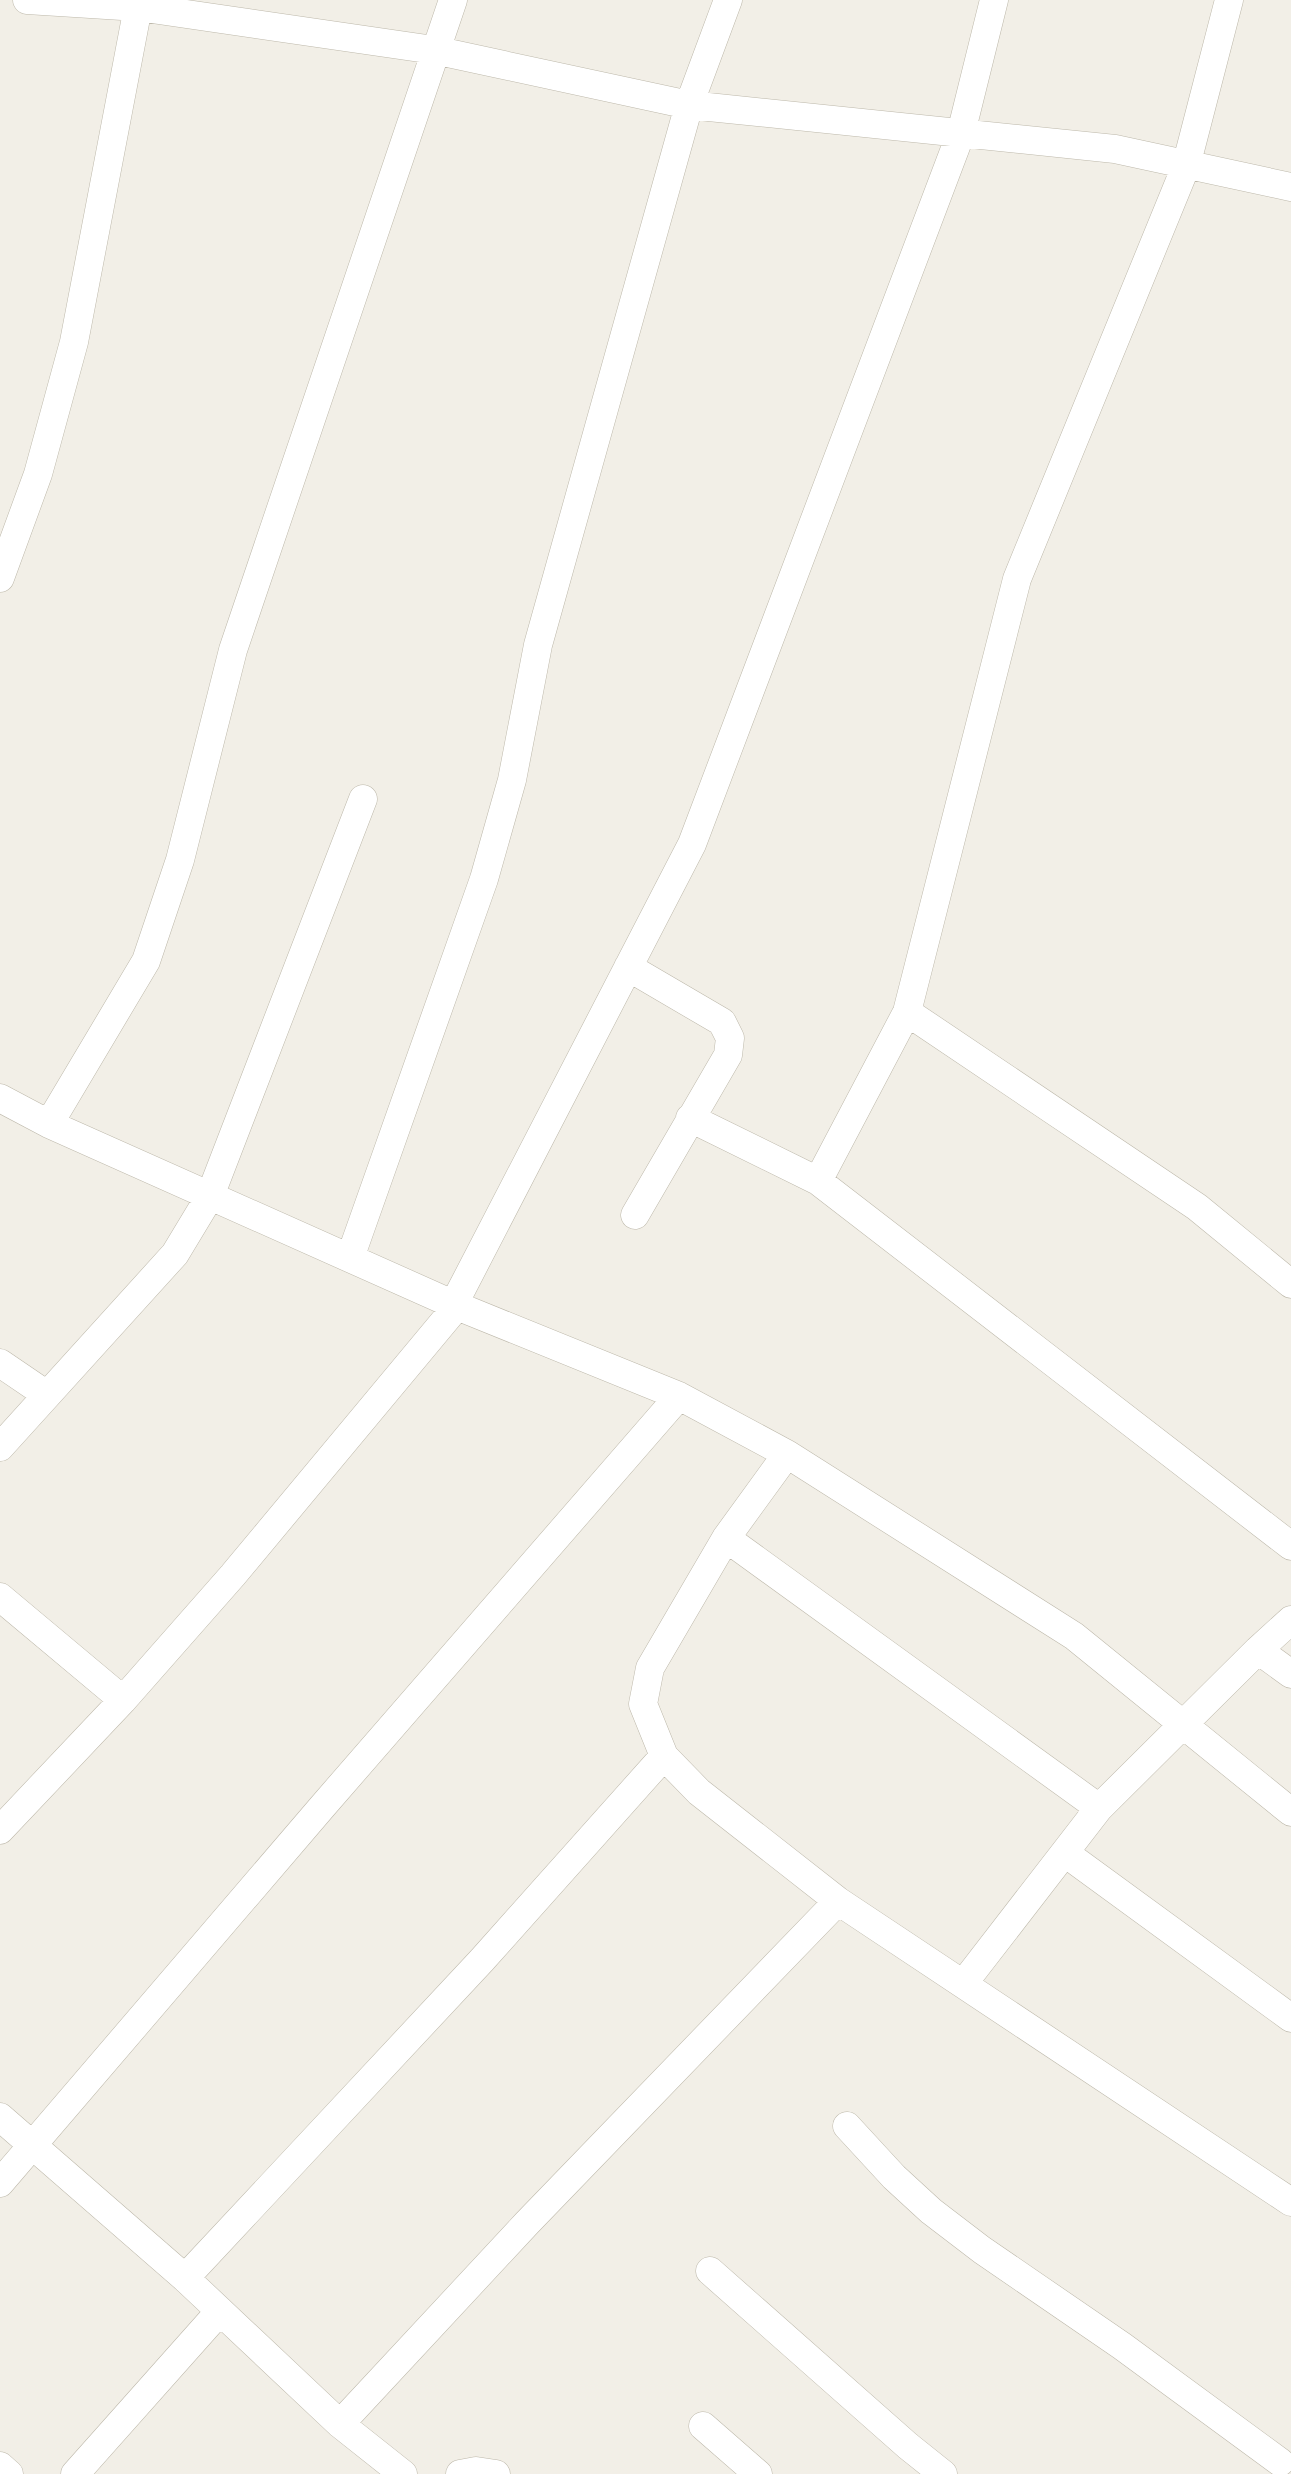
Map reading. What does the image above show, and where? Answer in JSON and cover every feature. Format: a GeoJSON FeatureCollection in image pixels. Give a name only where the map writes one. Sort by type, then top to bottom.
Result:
{"type":"FeatureCollection","features":[{"type":"Feature","properties":{"kind":"street"},"geometry":{"type":"LineString","coordinates":[[27,0],[138,7],[434,50],[689,105],[1114,149],[1186,166],[1291,187]]}},
{"type":"Feature","properties":{"kind":"street"},"geometry":{"type":"LineString","coordinates":[[49,1124],[146,961],[180,860],[233,650],[434,50],[453,0]]}},
{"type":"Feature","properties":{"kind":"street"},"geometry":{"type":"LineString","coordinates":[[350,1258],[484,879],[512,780],[538,645],[689,105],[728,0]]}},
{"type":"Feature","properties":{"kind":"street"},"geometry":{"type":"LineString","coordinates":[[0,1830],[123,1700],[233,1575],[457,1306],[458,1296],[692,844],[961,133],[994,0]]}},
{"type":"Feature","properties":{"kind":"street"},"geometry":{"type":"LineString","coordinates":[[818,1180],[907,1012],[1017,579],[1186,166],[1229,0]]}},
{"type":"Feature","properties":{"kind":"street"},"geometry":{"type":"LineString","coordinates":[[0,578],[38,474],[74,342],[138,7]]}},
{"type":"Feature","properties":{"kind":"street"},"geometry":{"type":"LineString","coordinates":[[0,1447],[175,1254],[210,1196],[363,799]]}},
{"type":"Feature","properties":{"kind":"street"},"geometry":{"type":"LineString","coordinates":[[628,966],[722,1022],[730,1038],[728,1054],[635,1215]]}},
{"type":"Feature","properties":{"kind":"street"},"geometry":{"type":"LineString","coordinates":[[907,1012],[1197,1207],[1291,1284]]}},
{"type":"Feature","properties":{"kind":"street"},"geometry":{"type":"LineString","coordinates":[[0,1098],[49,1124],[457,1306],[679,1396],[787,1454],[1074,1636],[1291,1812]]}},
{"type":"Feature","properties":{"kind":"street"},"geometry":{"type":"LineString","coordinates":[[690,1118],[818,1180],[1291,1546]]}},
{"type":"Feature","properties":{"kind":"street"},"geometry":{"type":"LineString","coordinates":[[0,1363],[48,1395]]}},
{"type":"Feature","properties":{"kind":"street"},"geometry":{"type":"LineString","coordinates":[[0,2183],[328,1799],[679,1396]]}},
{"type":"Feature","properties":{"kind":"street"},"geometry":{"type":"LineString","coordinates":[[787,1454],[726,1538],[650,1668],[643,1704],[664,1756],[699,1792],[838,1901],[1291,2202]]}},
{"type":"Feature","properties":{"kind":"street"},"geometry":{"type":"LineString","coordinates":[[726,1538],[1099,1808]]}},
{"type":"Feature","properties":{"kind":"street"},"geometry":{"type":"LineString","coordinates":[[0,1597],[123,1700]]}},
{"type":"Feature","properties":{"kind":"street"},"geometry":{"type":"LineString","coordinates":[[963,1984],[1099,1808],[1184,1726],[1258,1650],[1291,1620]]}},
{"type":"Feature","properties":{"kind":"street"},"geometry":{"type":"LineString","coordinates":[[1258,1650],[1291,1674]]}},
{"type":"Feature","properties":{"kind":"street"},"geometry":{"type":"LineString","coordinates":[[185,2278],[482,1960],[664,1756]]}},
{"type":"Feature","properties":{"kind":"street"},"geometry":{"type":"LineString","coordinates":[[1065,1853],[1291,2018]]}},
{"type":"Feature","properties":{"kind":"street"},"geometry":{"type":"LineString","coordinates":[[340,2424],[533,2216],[838,1901]]}},
{"type":"Feature","properties":{"kind":"street"},"geometry":{"type":"LineString","coordinates":[[0,2117],[185,2278],[340,2424],[403,2474]]}},
{"type":"Feature","properties":{"kind":"street"},"geometry":{"type":"LineString","coordinates":[[847,2126],[894,2176],[932,2211],[974,2244],[1122,2346],[1280,2462]]}},
{"type":"Feature","properties":{"kind":"street"},"geometry":{"type":"LineString","coordinates":[[710,2271],[942,2474]]}},
{"type":"Feature","properties":{"kind":"street"},"geometry":{"type":"LineString","coordinates":[[75,2474],[220,2311]]}},
{"type":"Feature","properties":{"kind":"street"},"geometry":{"type":"LineString","coordinates":[[703,2426],[758,2474]]}},
{"type":"Feature","properties":{"kind":"street"},"geometry":{"type":"LineString","coordinates":[[0,2466],[9,2474]]}},
{"type":"Feature","properties":{"kind":"street"},"geometry":{"type":"LineString","coordinates":[[460,2474],[476,2471],[496,2474]]}}]}
